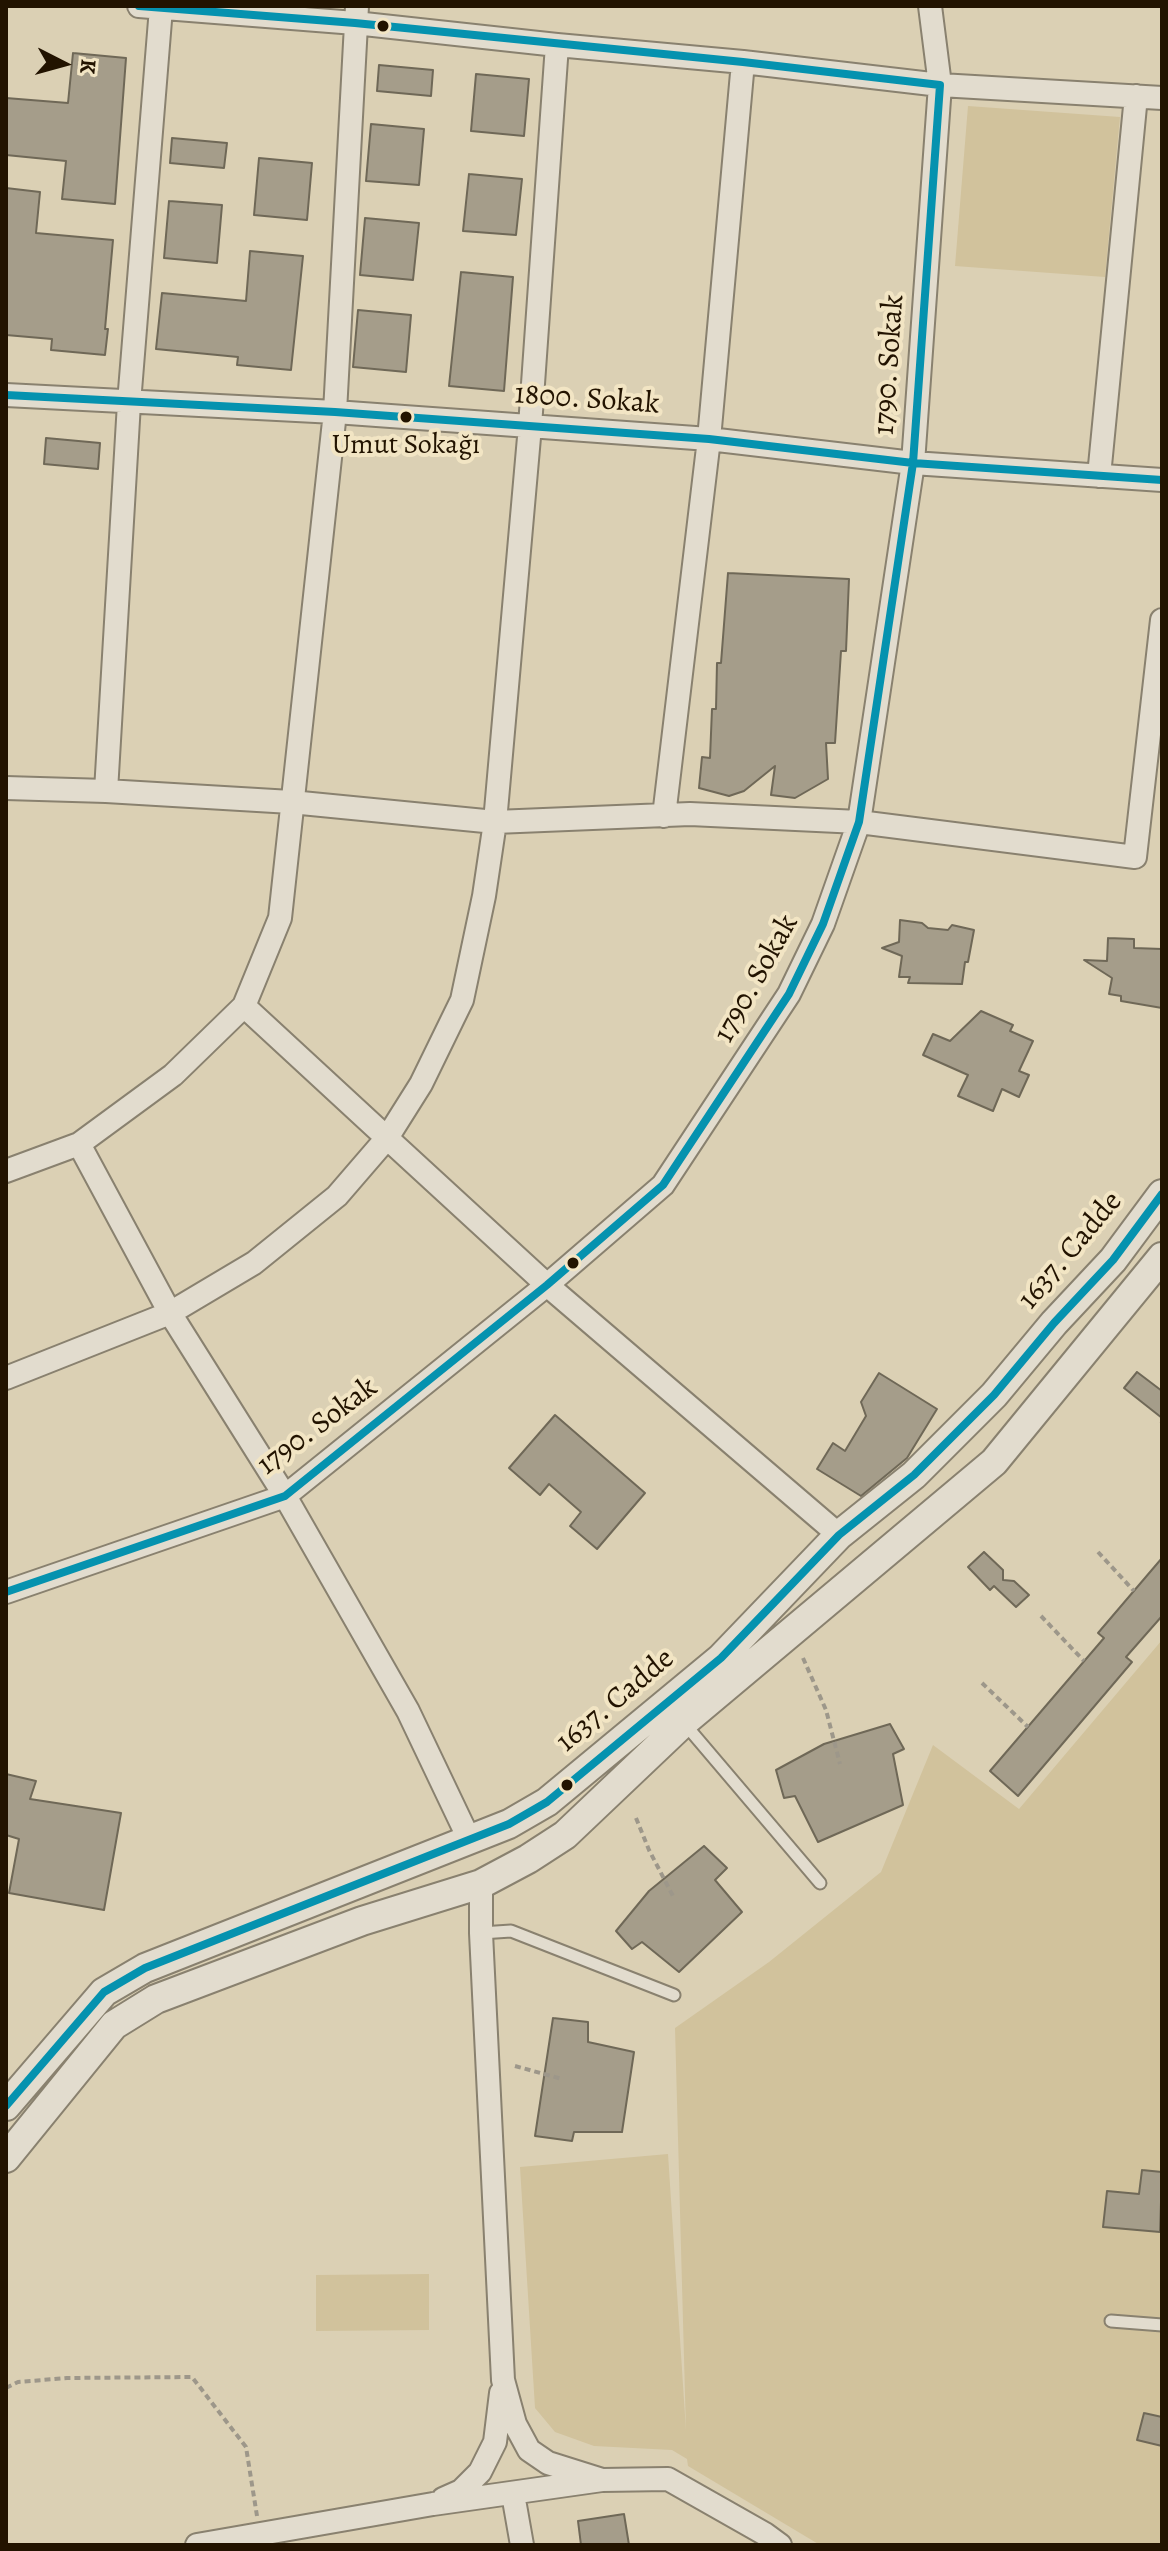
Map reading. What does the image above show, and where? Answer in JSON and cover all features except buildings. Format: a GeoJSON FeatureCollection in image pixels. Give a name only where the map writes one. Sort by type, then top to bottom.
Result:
{"type":"FeatureCollection","features":[{"type":"Feature","properties":{"kind":"street","name":"1790. Sokak"},"geometry":{"type":"LineString","coordinates":[[6,1592],[285,1496],[547,1285],[663,1185],[789,994],[823,924],[859,822],[913,463],[940,85],[930,6]]}},
{"type":"Feature","properties":{"kind":"street"},"geometry":{"type":"LineString","coordinates":[[106,791],[150,7],[356,15],[557,45],[743,62],[940,85],[1162,98]]}},
{"type":"Feature","properties":{"kind":"street"},"geometry":{"type":"LineString","coordinates":[[6,1171],[79,1144],[173,1075],[244,1006],[280,918],[335,412],[356,15]]}},
{"type":"Feature","properties":{"kind":"street"},"geometry":{"type":"LineString","coordinates":[[6,1378],[170,1313],[254,1263],[325,1206],[387,1138],[421,1084],[462,1000],[484,896],[495,822],[530,426],[557,45]]}},
{"type":"Feature","properties":{"kind":"street"},"geometry":{"type":"LineString","coordinates":[[664,816],[709,439],[743,62]]}},
{"type":"Feature","properties":{"kind":"street"},"geometry":{"type":"LineString","coordinates":[[1099,476],[1136,96]]}},
{"type":"Feature","properties":{"kind":"street","name":"1800. Sokak"},"geometry":{"type":"LineString","coordinates":[[6,395],[335,412],[709,439],[913,463],[1162,480]]}},
{"type":"Feature","properties":{"kind":"street"},"geometry":{"type":"LineString","coordinates":[[6,788],[291,802],[495,822],[690,814],[859,822],[1135,857],[1162,620]]}},
{"type":"Feature","properties":{"kind":"street"},"geometry":{"type":"LineString","coordinates":[[244,1006],[547,1285],[839,1535]]}},
{"type":"Feature","properties":{"kind":"street"},"geometry":{"type":"LineString","coordinates":[[79,1144],[170,1313],[285,1496],[408,1711],[469,1839],[481,1884],[503,2380],[495,2442],[480,2472],[461,2491],[433,2504]]}},
{"type":"Feature","properties":{"kind":"street","name":"1637. Cadde"},"geometry":{"type":"LineString","coordinates":[[6,2106],[104,1992],[145,1968],[509,1824],[547,1802],[721,1658],[839,1535],[914,1475],[994,1395],[1054,1323],[1113,1260],[1162,1194]]}},
{"type":"Feature","properties":{"kind":"street","name":"1637. Cadde"},"geometry":{"type":"LineString","coordinates":[[6,2158],[114,2025],[156,1999],[362,1921],[481,1884],[565,1835],[684,1722],[994,1462],[1162,1257]]}},
{"type":"Feature","properties":{"kind":"street"},"geometry":{"type":"LineString","coordinates":[[503,2380],[515,2424],[529,2450],[548,2463],[602,2480]]}},
{"type":"Feature","properties":{"kind":"street"},"geometry":{"type":"LineString","coordinates":[[197,2545],[433,2504],[602,2480],[668,2479],[780,2545]]}},
{"type":"Feature","properties":{"kind":"street"},"geometry":{"type":"LineString","coordinates":[[513,2494],[522,2545]]}},
{"type":"Feature","properties":{"kind":"lane"},"geometry":{"type":"LineString","coordinates":[[684,1722],[820,1883]]}},
{"type":"Feature","properties":{"kind":"lane"},"geometry":{"type":"LineString","coordinates":[[481,1933],[511,1931],[674,1995]]}},
{"type":"Feature","properties":{"kind":"lane"},"geometry":{"type":"LineString","coordinates":[[1111,2321],[1162,2325]]}},
{"type":"Feature","properties":{"kind":"path"},"geometry":{"type":"LineString","coordinates":[[1098,1552],[1134,1591]]}},
{"type":"Feature","properties":{"kind":"path"},"geometry":{"type":"LineString","coordinates":[[1041,1616],[1084,1661]]}},
{"type":"Feature","properties":{"kind":"path"},"geometry":{"type":"LineString","coordinates":[[803,1658],[826,1710],[840,1764]]}},
{"type":"Feature","properties":{"kind":"path"},"geometry":{"type":"LineString","coordinates":[[982,1683],[1028,1727]]}},
{"type":"Feature","properties":{"kind":"path"},"geometry":{"type":"LineString","coordinates":[[636,1818],[674,1898]]}},
{"type":"Feature","properties":{"kind":"path"},"geometry":{"type":"LineString","coordinates":[[515,2066],[562,2079]]}},
{"type":"Feature","properties":{"kind":"path"},"geometry":{"type":"LineString","coordinates":[[6,2388],[18,2382],[67,2378],[192,2377],[246,2447],[259,2533]]}},
{"type":"Feature","properties":{"kind":"shaded area"},"geometry":{"type":"Polygon","coordinates":[[[968,106],[1120,117],[1105,277],[955,266],[968,106]]]}},
{"type":"Feature","properties":{"kind":"shaded area"},"geometry":{"type":"Polygon","coordinates":[[[1162,1640],[1162,2545],[820,2545],[688,2466],[687,2459],[672,2450],[594,2446],[555,2432],[535,2408],[520,2167],[668,2154],[686,2431],[675,2028],[769,1962],[881,1872],[933,1745],[1019,1809],[1162,1640]]]}},
{"type":"Feature","properties":{"kind":"shaded area"},"geometry":{"type":"Polygon","coordinates":[[[429,2274],[429,2330],[316,2331],[316,2275],[429,2274]]]}},
{"type":"Feature","properties":{"kind":"transit line"},"geometry":{"type":"LineString","coordinates":[[6,1592],[285,1496],[547,1285],[663,1185],[789,994],[823,924],[859,822],[913,463],[940,85],[355,23],[139,6]]}},
{"type":"Feature","properties":{"kind":"transit line"},"geometry":{"type":"LineString","coordinates":[[6,395],[335,412],[709,439],[913,463],[1162,480]]}},
{"type":"Feature","properties":{"kind":"transit line"},"geometry":{"type":"LineString","coordinates":[[6,2106],[104,1992],[145,1968],[509,1824],[547,1802],[721,1658],[839,1535],[914,1475],[994,1395],[1054,1323],[1113,1260],[1162,1194]]}},
{"type":"Feature","properties":{"kind":"place","name":"Umut Sokağı"},"geometry":{"type":"Point","coordinates":[406,417]}}]}
